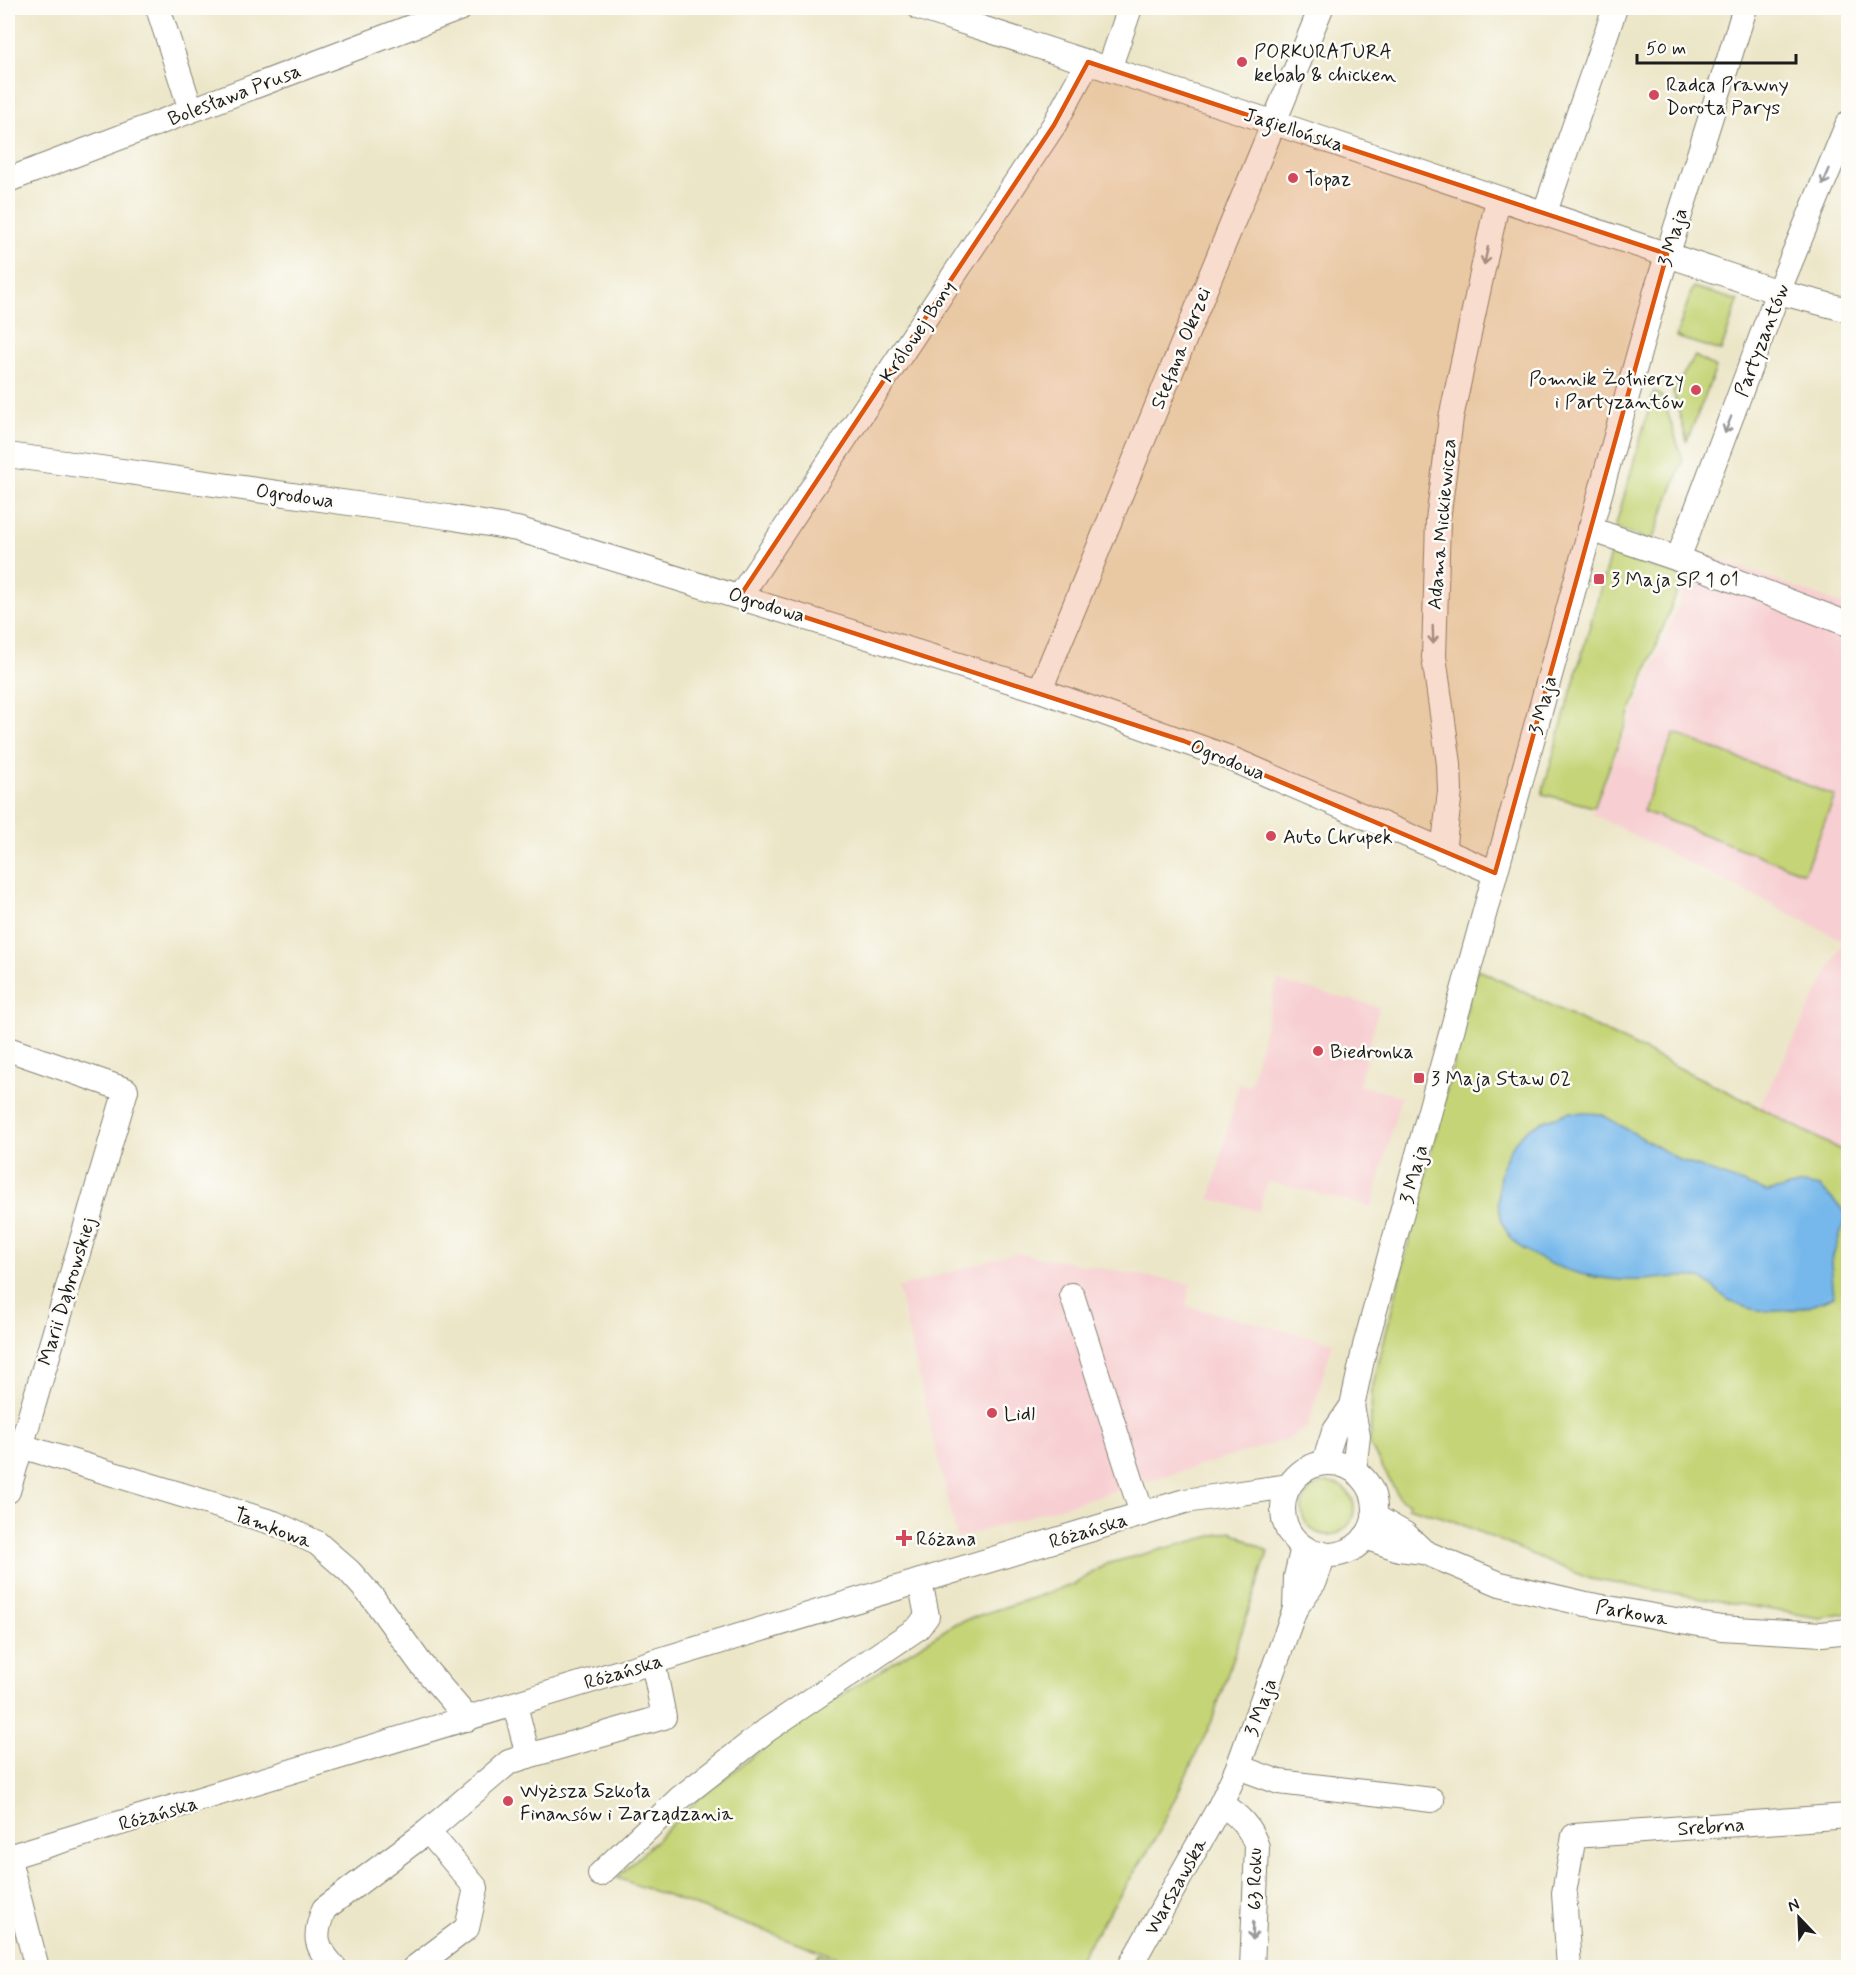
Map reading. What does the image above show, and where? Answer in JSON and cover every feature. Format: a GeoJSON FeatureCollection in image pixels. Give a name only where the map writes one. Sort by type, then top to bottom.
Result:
{"type":"FeatureCollection","features":[{"type":"Feature","properties":{"kind":"street"},"geometry":{"type":"LineString","coordinates":[[158,8],[191,110]]}},
{"type":"Feature","properties":{"kind":"street","name":"Bolesława Prusa"},"geometry":{"type":"LineString","coordinates":[[8,180],[461,8]]}},
{"type":"Feature","properties":{"kind":"street","name":"Jagiellońska"},"geometry":{"type":"LineString","coordinates":[[920,8],[1272,122],[1498,199],[1545,212],[1778,292],[1848,310]]}},
{"type":"Feature","properties":{"kind":"street","name":"Królowej Bony"},"geometry":{"type":"LineString","coordinates":[[740,596],[1054,125],[1098,66],[1130,8]]}},
{"type":"Feature","properties":{"kind":"street","name":"Stefana Okrzei"},"geometry":{"type":"LineString","coordinates":[[1040,690],[1272,122],[1321,8]]}},
{"type":"Feature","properties":{"kind":"street"},"geometry":{"type":"LineString","coordinates":[[1545,212],[1615,8]]}},
{"type":"Feature","properties":{"kind":"street","name":"3 Maja"},"geometry":{"type":"LineString","coordinates":[[1324,1463],[1334,1431],[1352,1406],[1365,1346],[1667,254],[1745,8]]}},
{"type":"Feature","properties":{"kind":"street","name":"Partyzantów"},"geometry":{"type":"LineString","coordinates":[[1678,559],[1778,292],[1848,123]]}},
{"type":"Feature","properties":{"kind":"street","name":"Adama Mickiewicza"},"geometry":{"type":"LineString","coordinates":[[1443,852],[1450,791],[1449,764],[1434,657],[1438,520],[1451,418],[1498,199]]}},
{"type":"Feature","properties":{"kind":"street","name":"Ogrodowa"},"geometry":{"type":"LineString","coordinates":[[8,455],[448,517],[517,529],[1040,690],[1227,757],[1495,873]]}},
{"type":"Feature","properties":{"kind":"street"},"geometry":{"type":"LineString","coordinates":[[1590,529],[1678,559],[1848,624]]}},
{"type":"Feature","properties":{"kind":"street","name":"Marii Dąbrowskiej"},"geometry":{"type":"LineString","coordinates":[[8,1049],[126,1090],[14,1444],[8,1491]]}},
{"type":"Feature","properties":{"kind":"street"},"geometry":{"type":"LineString","coordinates":[[1072,1295],[1142,1514]]}},
{"type":"Feature","properties":{"kind":"street","name":"3 Maja"},"geometry":{"type":"LineString","coordinates":[[1352,1406],[1358,1436],[1354,1470]]}},
{"type":"Feature","properties":{"kind":"street","name":"Tamkowa"},"geometry":{"type":"LineString","coordinates":[[14,1444],[274,1523],[317,1543],[350,1571],[373,1598],[421,1664],[468,1719]]}},
{"type":"Feature","properties":{"kind":"street"},"geometry":{"type":"LineString","coordinates":[[1324,1463],[1340,1464],[1354,1470],[1371,1490],[1369,1526],[1353,1547],[1339,1553],[1313,1551],[1288,1530],[1286,1497],[1298,1474],[1310,1466],[1324,1463]]}},
{"type":"Feature","properties":{"kind":"street","name":"Różańska"},"geometry":{"type":"LineString","coordinates":[[8,1857],[1185,1501],[1239,1493],[1286,1497]]}},
{"type":"Feature","properties":{"kind":"street","name":"Parkowa"},"geometry":{"type":"LineString","coordinates":[[1369,1526],[1399,1549],[1424,1552],[1500,1584],[1586,1604],[1721,1628],[1822,1634],[1848,1631]]}},
{"type":"Feature","properties":{"kind":"street","name":"3 Maja"},"geometry":{"type":"LineString","coordinates":[[1221,1804],[1238,1767],[1295,1609],[1315,1581],[1313,1551]]}},
{"type":"Feature","properties":{"kind":"street"},"geometry":{"type":"LineString","coordinates":[[600,1874],[680,1798],[767,1730],[918,1628],[927,1616],[920,1581]]}},
{"type":"Feature","properties":{"kind":"street"},"geometry":{"type":"LineString","coordinates":[[335,1968],[319,1950],[317,1928],[324,1909],[428,1831],[509,1762],[664,1717],[653,1662]]}},
{"type":"Feature","properties":{"kind":"street"},"geometry":{"type":"LineString","coordinates":[[515,1705],[528,1756]]}},
{"type":"Feature","properties":{"kind":"street"},"geometry":{"type":"LineString","coordinates":[[1238,1767],[1279,1782],[1432,1800]]}},
{"type":"Feature","properties":{"kind":"street","name":"Warszawska"},"geometry":{"type":"LineString","coordinates":[[1129,1968],[1221,1804]]}},
{"type":"Feature","properties":{"kind":"street","name":"63 Roku"},"geometry":{"type":"LineString","coordinates":[[1221,1804],[1237,1814],[1251,1830],[1257,1847],[1252,1968]]}},
{"type":"Feature","properties":{"kind":"street","name":"Srebrna"},"geometry":{"type":"LineString","coordinates":[[1569,1968],[1564,1893],[1574,1836],[1848,1816]]}},
{"type":"Feature","properties":{"kind":"street"},"geometry":{"type":"LineString","coordinates":[[414,1968],[467,1928],[476,1888],[428,1831]]}},
{"type":"Feature","properties":{"kind":"street"},"geometry":{"type":"LineString","coordinates":[[8,1857],[37,1968]]}},
{"type":"Feature","properties":{"kind":"highlighted area"},"geometry":{"type":"Polygon","coordinates":[[[1088,62],[1667,254],[1495,873],[1184,741],[740,596],[1054,125],[1088,62]]]}},
{"type":"Feature","properties":{"kind":"shaded area"},"geometry":{"type":"Polygon","coordinates":[[[1700,552],[1848,607],[1848,1154],[1759,1107],[1844,941],[1592,814],[1700,552]]]}},
{"type":"Feature","properties":{"kind":"shaded area"},"geometry":{"type":"Polygon","coordinates":[[[1277,981],[1379,1007],[1359,1085],[1401,1096],[1372,1207],[1267,1181],[1259,1211],[1210,1199],[1239,1084],[1250,1086],[1277,981]]]}},
{"type":"Feature","properties":{"kind":"shaded area"},"geometry":{"type":"Polygon","coordinates":[[[1014,1253],[1191,1284],[1186,1306],[1333,1342],[1308,1426],[1289,1439],[957,1538],[898,1288],[1014,1253]]]}},
{"type":"Feature","properties":{"kind":"green space"},"geometry":{"type":"Polygon","coordinates":[[[1693,287],[1738,301],[1721,351],[1676,337],[1693,287]]]}},
{"type":"Feature","properties":{"kind":"green space"},"geometry":{"type":"Polygon","coordinates":[[[1695,356],[1716,368],[1687,441],[1673,391],[1695,356]]]}},
{"type":"Feature","properties":{"kind":"green space"},"geometry":{"type":"Polygon","coordinates":[[[1654,391],[1663,398],[1683,461],[1652,541],[1615,528],[1654,391]]]}},
{"type":"Feature","properties":{"kind":"green space"},"geometry":{"type":"Polygon","coordinates":[[[1610,555],[1683,576],[1594,807],[1542,794],[1610,555]]]}},
{"type":"Feature","properties":{"kind":"green space"},"geometry":{"type":"Polygon","coordinates":[[[1674,733],[1835,796],[1804,873],[1643,811],[1674,733]]]}},
{"type":"Feature","properties":{"kind":"green space"},"geometry":{"type":"Polygon","coordinates":[[[1477,969],[1759,1107],[1848,1154],[1848,1613],[1820,1618],[1590,1579],[1451,1520],[1408,1507],[1409,1503],[1400,1499],[1370,1445],[1372,1389],[1477,969]]]}},
{"type":"Feature","properties":{"kind":"green space"},"geometry":{"type":"Polygon","coordinates":[[[1323,1483],[1333,1483],[1347,1490],[1354,1509],[1347,1528],[1333,1535],[1323,1535],[1313,1531],[1306,1524],[1302,1514],[1302,1504],[1306,1494],[1313,1487],[1323,1483]]]}},
{"type":"Feature","properties":{"kind":"green space"},"geometry":{"type":"Polygon","coordinates":[[[1231,1531],[1268,1552],[1212,1721],[1155,1840],[1074,1967],[865,1967],[617,1878],[699,1798],[792,1726],[956,1623],[1075,1584],[1106,1564],[1231,1531]]]}},
{"type":"Feature","properties":{"kind":"green space"},"geometry":{"type":"Polygon","coordinates":[[[819,1954],[855,1967],[812,1967],[819,1954]]]}},
{"type":"Feature","properties":{"kind":"water"},"geometry":{"type":"Polygon","coordinates":[[[1570,1112],[1601,1114],[1680,1160],[1767,1192],[1803,1184],[1820,1187],[1847,1214],[1831,1262],[1834,1296],[1796,1309],[1755,1310],[1729,1300],[1700,1278],[1629,1280],[1597,1277],[1566,1270],[1523,1249],[1511,1239],[1499,1210],[1498,1194],[1504,1161],[1512,1147],[1526,1131],[1544,1121],[1570,1112]]]}},
{"type":"Feature","properties":{"kind":"place","name":"PORKURATURA kebab & chicken"},"geometry":{"type":"Point","coordinates":[1242,62]}},
{"type":"Feature","properties":{"kind":"place","name":"Radca Prawny Dorota Parys"},"geometry":{"type":"Point","coordinates":[1654,95]}},
{"type":"Feature","properties":{"kind":"place","name":"Topaz"},"geometry":{"type":"Point","coordinates":[1293,178]}},
{"type":"Feature","properties":{"kind":"place","name":"Pomnik Żołnierzy i Partyzantów"},"geometry":{"type":"Point","coordinates":[1696,390]}},
{"type":"Feature","properties":{"kind":"place","name":"3 Maja SP 1 01"},"geometry":{"type":"Point","coordinates":[1599,579]}},
{"type":"Feature","properties":{"kind":"place","name":"Auto Chrupek"},"geometry":{"type":"Point","coordinates":[1271,836]}},
{"type":"Feature","properties":{"kind":"place","name":"Biedronka"},"geometry":{"type":"Point","coordinates":[1318,1051]}},
{"type":"Feature","properties":{"kind":"place","name":"3 Maja Staw 02"},"geometry":{"type":"Point","coordinates":[1419,1078]}},
{"type":"Feature","properties":{"kind":"place","name":"Lidl"},"geometry":{"type":"Point","coordinates":[992,1413]}},
{"type":"Feature","properties":{"kind":"place","name":"Różana"},"geometry":{"type":"Point","coordinates":[904,1538]}},
{"type":"Feature","properties":{"kind":"place","name":"Wyższa Szkoła Finansów i Zarządzania"},"geometry":{"type":"Point","coordinates":[508,1801]}}]}
